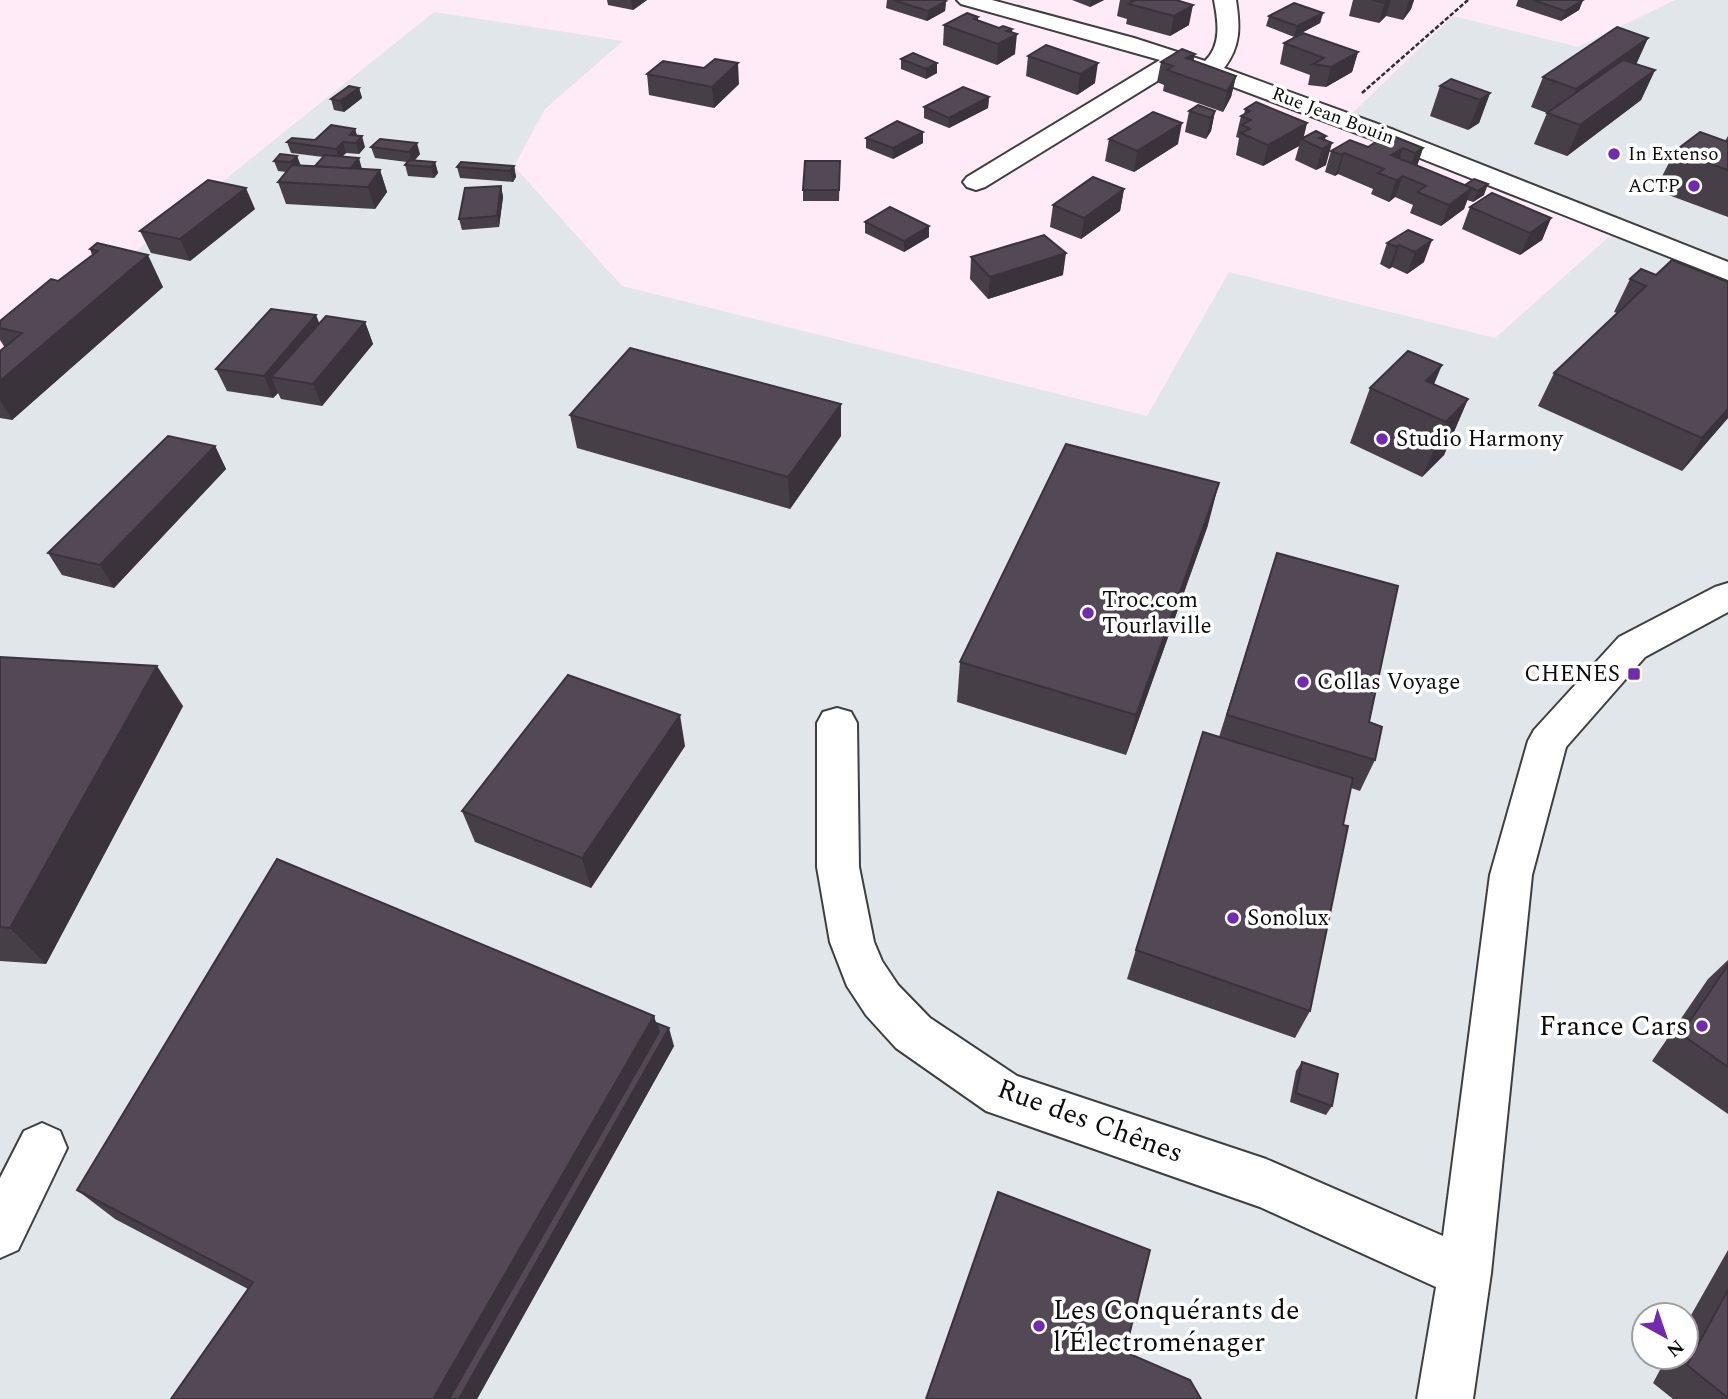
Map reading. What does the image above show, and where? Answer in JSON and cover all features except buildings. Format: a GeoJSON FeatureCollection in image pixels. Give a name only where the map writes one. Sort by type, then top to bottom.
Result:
{"type":"FeatureCollection","features":[{"type":"Feature","properties":{"kind":"street","name":"Rue Jean Bouin"},"geometry":{"type":"LineString","coordinates":[[968,0],[1178,59],[1334,116],[1728,272]]}},
{"type":"Feature","properties":{"kind":"street"},"geometry":{"type":"LineString","coordinates":[[1208,70],[1220,62],[1231,33],[1226,0]]}},
{"type":"Feature","properties":{"kind":"street"},"geometry":{"type":"LineString","coordinates":[[976,182],[1178,59]]}},
{"type":"Feature","properties":{"kind":"street"},"geometry":{"type":"LineString","coordinates":[[1445,1399],[1465,1273],[1511,875],[1548,741],[1632,647],[1728,596]]}},
{"type":"Feature","properties":{"kind":"street","name":"Rue des Chênes"},"geometry":{"type":"LineString","coordinates":[[837,723],[838,867],[852,942],[863,972],[882,1000],[913,1033],[1003,1095],[1266,1185],[1465,1273]]}},
{"type":"Feature","properties":{"kind":"street"},"geometry":{"type":"LineString","coordinates":[[0,1232],[42,1147]]}},
{"type":"Feature","properties":{"kind":"path"},"geometry":{"type":"LineString","coordinates":[[1334,116],[1468,0]]}},
{"type":"Feature","properties":{"kind":"shaded area"},"geometry":{"type":"Polygon","coordinates":[[[1675,0],[1728,0],[1728,1399],[0,1399],[0,360],[434,12],[623,41],[545,109],[514,166],[622,286],[1147,416],[1229,272],[1495,338],[1612,234],[1345,120],[1453,16],[1578,47],[1675,0]]]}},
{"type":"Feature","properties":{"kind":"place","name":"In Extenso"},"geometry":{"type":"Point","coordinates":[1614,154]}},
{"type":"Feature","properties":{"kind":"place","name":"ACTP"},"geometry":{"type":"Point","coordinates":[1694,186]}},
{"type":"Feature","properties":{"kind":"place","name":"Studio Harmony"},"geometry":{"type":"Point","coordinates":[1382,439]}},
{"type":"Feature","properties":{"kind":"place","name":"Troc.com Tourlaville"},"geometry":{"type":"Point","coordinates":[1088,613]}},
{"type":"Feature","properties":{"kind":"place","name":"CHENES"},"geometry":{"type":"Point","coordinates":[1634,674]}},
{"type":"Feature","properties":{"kind":"place","name":"Collas Voyage"},"geometry":{"type":"Point","coordinates":[1303,682]}},
{"type":"Feature","properties":{"kind":"place","name":"Sonolux"},"geometry":{"type":"Point","coordinates":[1233,918]}},
{"type":"Feature","properties":{"kind":"place","name":"France Cars"},"geometry":{"type":"Point","coordinates":[1702,1026]}},
{"type":"Feature","properties":{"kind":"place","name":"Les Conquérants de l’Électroménager"},"geometry":{"type":"Point","coordinates":[1039,1326]}}]}
